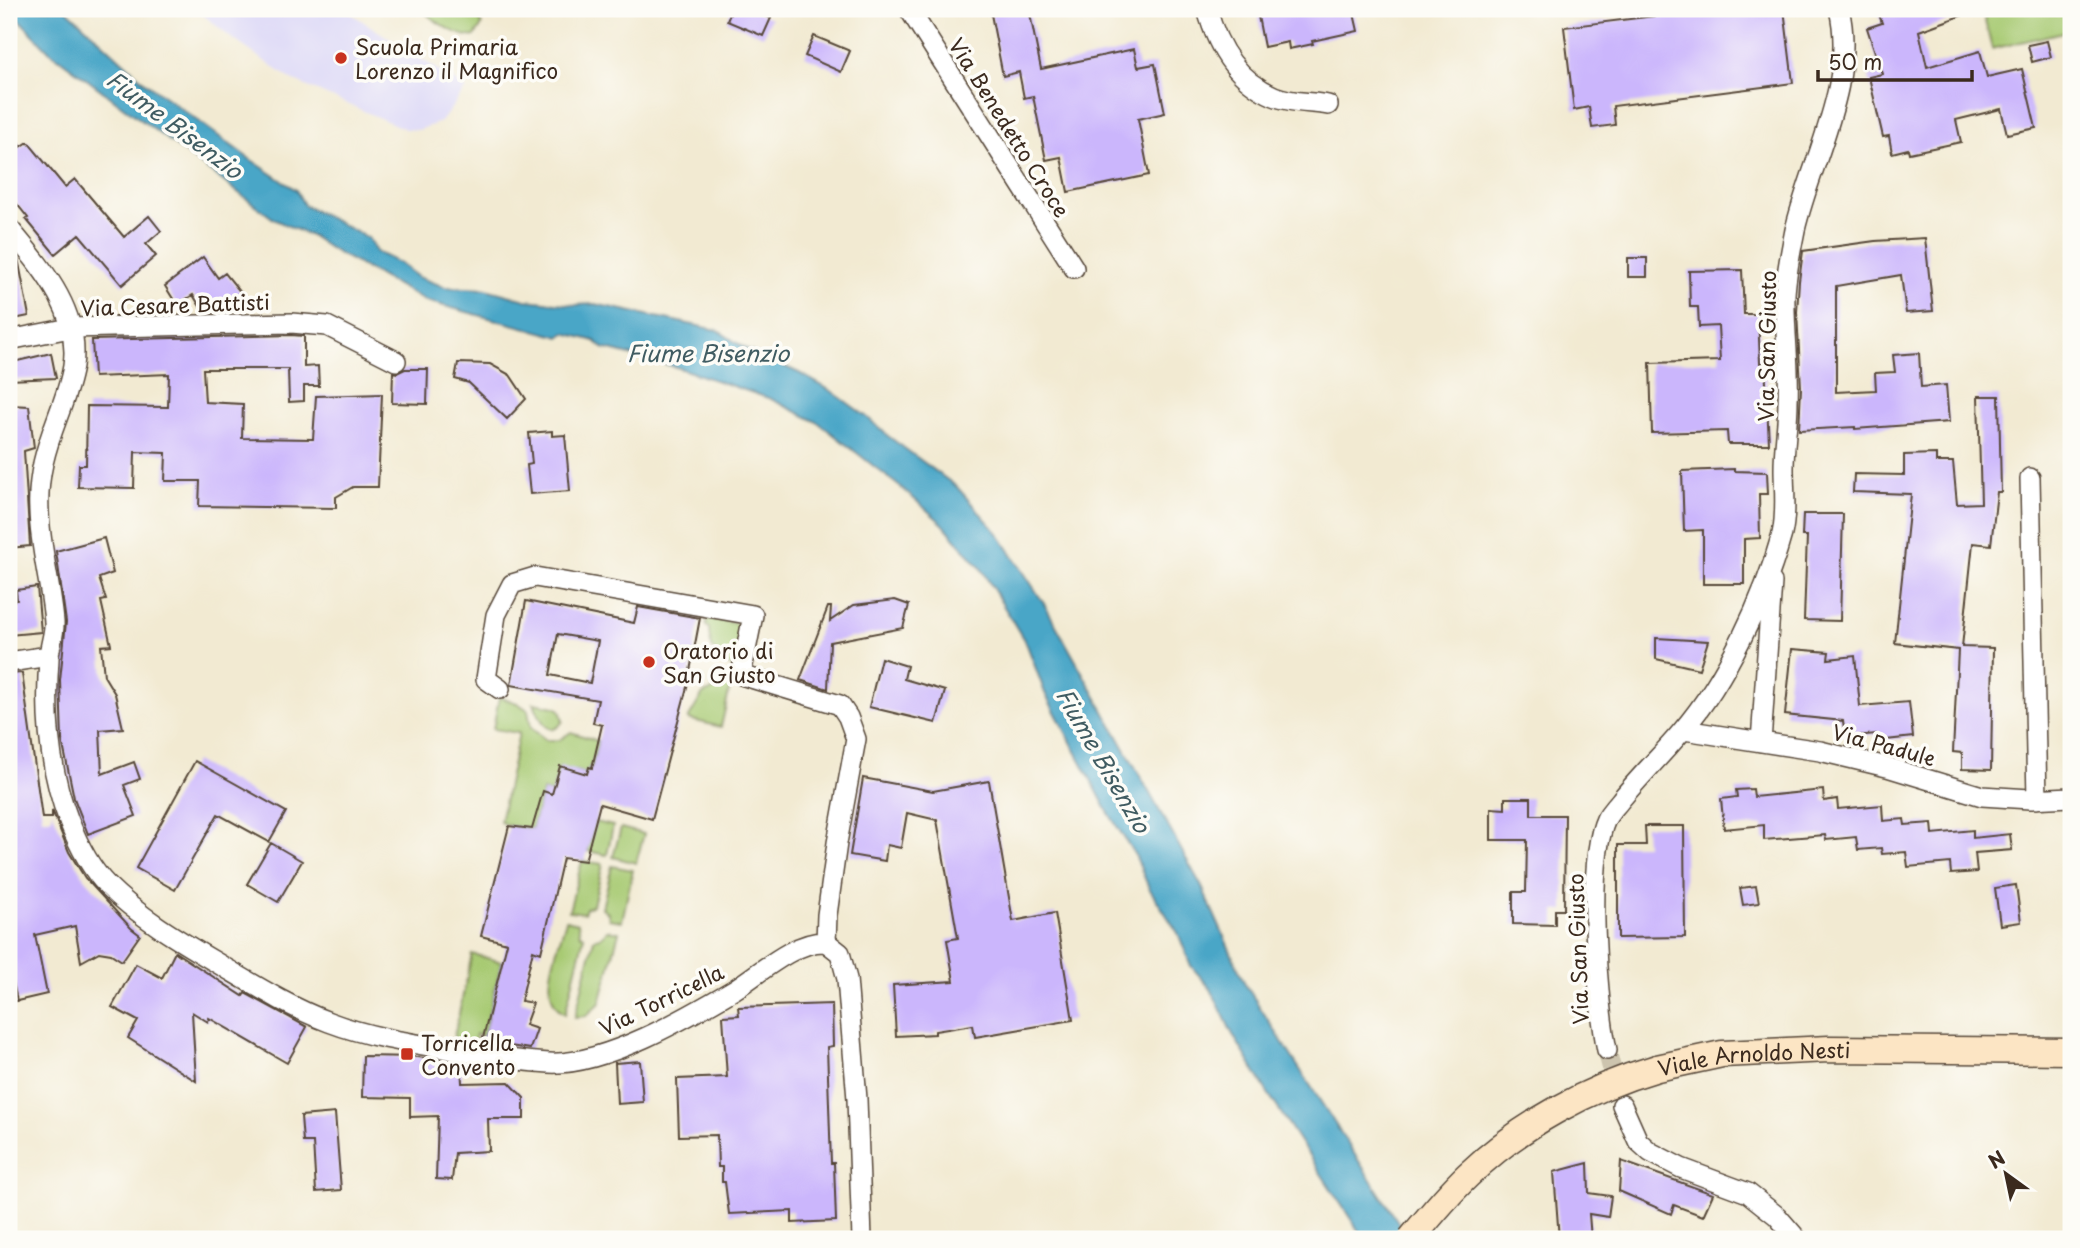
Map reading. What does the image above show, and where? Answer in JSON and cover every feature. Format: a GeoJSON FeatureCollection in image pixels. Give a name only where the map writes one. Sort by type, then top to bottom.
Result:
{"type":"FeatureCollection","features":[{"type":"Feature","properties":{"kind":"street","name":"Via Benedetto Croce"},"geometry":{"type":"LineString","coordinates":[[909,9],[1074,268]]}},
{"type":"Feature","properties":{"kind":"street"},"geometry":{"type":"LineString","coordinates":[[1207,9],[1213,32],[1245,79],[1276,97],[1328,104]]}},
{"type":"Feature","properties":{"kind":"street","name":"Via San Giusto"},"geometry":{"type":"LineString","coordinates":[[1607,1051],[1601,1024],[1595,917],[1597,848],[1606,818],[1684,730],[1716,683],[1749,622],[1783,530],[1789,400],[1785,293],[1796,228],[1818,162],[1835,97],[1844,44],[1839,9]]}},
{"type":"Feature","properties":{"kind":"street"},"geometry":{"type":"LineString","coordinates":[[9,228],[54,287],[67,313],[70,328],[9,340]]}},
{"type":"Feature","properties":{"kind":"street","name":"Via Cesare Battisti"},"geometry":{"type":"LineString","coordinates":[[48,656],[55,626],[38,510],[42,459],[69,386],[73,367],[70,328],[211,323],[327,326],[396,361]]}},
{"type":"Feature","properties":{"kind":"street"},"geometry":{"type":"LineString","coordinates":[[2030,478],[2037,799]]}},
{"type":"Feature","properties":{"kind":"street","name":"Via San Giusto"},"geometry":{"type":"LineString","coordinates":[[1761,742],[1773,563]]}},
{"type":"Feature","properties":{"kind":"street"},"geometry":{"type":"LineString","coordinates":[[500,689],[486,679],[496,615],[512,584],[535,577],[753,615],[741,675],[840,705],[848,717],[856,739],[827,915],[827,942],[840,953],[847,979],[857,1099],[862,1239]]}},
{"type":"Feature","properties":{"kind":"street"},"geometry":{"type":"LineString","coordinates":[[9,662],[48,656]]}},
{"type":"Feature","properties":{"kind":"street","name":"Via Torricella"},"geometry":{"type":"LineString","coordinates":[[48,656],[49,731],[57,783],[76,839],[104,883],[131,907],[185,944],[278,999],[326,1021],[370,1036],[474,1053],[553,1063],[576,1060],[599,1055],[671,1024],[809,943],[827,942]]}},
{"type":"Feature","properties":{"kind":"street","name":"Via Padule"},"geometry":{"type":"LineString","coordinates":[[1684,730],[1819,751],[1887,766],[1982,796],[2037,799],[2071,797]]}},
{"type":"Feature","properties":{"kind":"street","name":"Viale Arnoldo Nesti"},"geometry":{"type":"LineString","coordinates":[[1411,1239],[1469,1174],[1522,1132],[1577,1100],[1657,1068],[1722,1054],[1815,1050],[2071,1051]]}},
{"type":"Feature","properties":{"kind":"street"},"geometry":{"type":"LineString","coordinates":[[1622,1105],[1638,1141],[1650,1152],[1681,1168],[1748,1193],[1777,1216],[1797,1239]]}},
{"type":"Feature","properties":{"kind":"shaded area","name":"Scuola Primaria Lorenzo il Magnifico"},"geometry":{"type":"Polygon","coordinates":[[[196,9],[344,9],[466,88],[441,122],[418,130],[405,129],[292,80],[230,37],[196,9]]]}},
{"type":"Feature","properties":{"kind":"green space"},"geometry":{"type":"Polygon","coordinates":[[[422,9],[475,9],[482,25],[475,36],[462,35],[439,23],[422,9]]]}},
{"type":"Feature","properties":{"kind":"green space"},"geometry":{"type":"Polygon","coordinates":[[[1982,9],[2071,9],[2071,30],[1992,49],[1982,9]]]}},
{"type":"Feature","properties":{"kind":"green space"},"geometry":{"type":"Polygon","coordinates":[[[708,618],[743,625],[734,669],[719,657],[712,647],[709,628],[706,626],[708,618]]]}},
{"type":"Feature","properties":{"kind":"green space"},"geometry":{"type":"Polygon","coordinates":[[[731,683],[721,727],[688,719],[703,694],[731,683]]]}},
{"type":"Feature","properties":{"kind":"green space"},"geometry":{"type":"Polygon","coordinates":[[[499,697],[528,710],[531,728],[546,740],[559,740],[571,732],[598,741],[592,768],[589,767],[587,774],[560,767],[552,794],[543,791],[532,829],[500,822],[519,733],[493,729],[499,697]]]}},
{"type":"Feature","properties":{"kind":"green space"},"geometry":{"type":"Polygon","coordinates":[[[534,703],[560,710],[563,721],[558,727],[549,728],[541,720],[534,703]]]}},
{"type":"Feature","properties":{"kind":"green space"},"geometry":{"type":"Polygon","coordinates":[[[595,822],[613,826],[607,855],[587,851],[595,822]]]}},
{"type":"Feature","properties":{"kind":"green space"},"geometry":{"type":"Polygon","coordinates":[[[621,828],[644,834],[636,863],[613,857],[621,828]]]}},
{"type":"Feature","properties":{"kind":"green space"},"geometry":{"type":"Polygon","coordinates":[[[582,861],[603,864],[593,905],[586,908],[584,913],[569,911],[582,861]]]}},
{"type":"Feature","properties":{"kind":"green space"},"geometry":{"type":"Polygon","coordinates":[[[612,866],[633,870],[622,921],[609,919],[608,913],[602,908],[612,866]]]}},
{"type":"Feature","properties":{"kind":"green space"},"geometry":{"type":"Polygon","coordinates":[[[566,920],[578,923],[580,934],[584,936],[565,1014],[556,1006],[550,983],[566,920]]]}},
{"type":"Feature","properties":{"kind":"green space"},"geometry":{"type":"Polygon","coordinates":[[[607,930],[619,932],[600,1003],[586,1016],[575,1017],[594,939],[603,936],[607,930]]]}},
{"type":"Feature","properties":{"kind":"green space"},"geometry":{"type":"Polygon","coordinates":[[[472,954],[502,962],[483,1036],[476,1034],[474,1047],[453,1041],[472,954]]]}},
{"type":"Feature","properties":{"kind":"water","name":"Fiume Bisenzio"},"geometry":{"type":"Polygon","coordinates":[[[9,9],[66,9],[145,82],[296,190],[304,205],[368,238],[376,252],[399,263],[418,277],[445,287],[486,289],[526,300],[575,305],[595,304],[717,330],[748,350],[830,390],[957,487],[998,533],[1043,602],[1202,887],[1245,984],[1409,1239],[1364,1239],[1266,1090],[1232,1033],[1211,989],[1191,966],[1178,933],[1149,888],[1136,857],[1107,810],[1045,693],[1027,645],[980,567],[943,524],[819,423],[771,399],[676,367],[603,348],[595,341],[565,333],[560,337],[426,301],[313,237],[275,220],[49,51],[9,9]]]}},
{"type":"Feature","properties":{"kind":"building"},"geometry":{"type":"Polygon","coordinates":[[[732,9],[749,9],[771,18],[763,36],[727,21],[732,9]]]}},
{"type":"Feature","properties":{"kind":"building"},"geometry":{"type":"Polygon","coordinates":[[[990,9],[1029,9],[1041,69],[1134,49],[1138,67],[1155,64],[1165,113],[1138,119],[1149,175],[1068,192],[1061,157],[1046,160],[1033,96],[1024,98],[1019,72],[1003,76],[990,9]]]}},
{"type":"Feature","properties":{"kind":"building"},"geometry":{"type":"Polygon","coordinates":[[[1353,9],[1358,31],[1289,49],[1288,42],[1264,47],[1257,11],[1353,9]]]}},
{"type":"Feature","properties":{"kind":"building"},"geometry":{"type":"Polygon","coordinates":[[[1712,9],[1784,9],[1793,83],[1613,106],[1615,125],[1592,128],[1589,107],[1574,110],[1564,27],[1712,9]]]}},
{"type":"Feature","properties":{"kind":"building"},"geometry":{"type":"Polygon","coordinates":[[[1877,9],[1974,9],[1919,31],[1927,67],[1980,51],[1987,77],[2022,69],[2036,128],[2007,134],[2001,109],[1956,120],[1961,142],[1909,153],[1908,149],[1892,153],[1889,136],[1883,137],[1869,77],[1882,74],[1867,28],[1882,23],[1877,9]]]}},
{"type":"Feature","properties":{"kind":"building"},"geometry":{"type":"Polygon","coordinates":[[[814,36],[850,51],[841,72],[805,56],[814,36]]]}},
{"type":"Feature","properties":{"kind":"building"},"geometry":{"type":"Polygon","coordinates":[[[2047,41],[2051,57],[2032,62],[2028,45],[2047,41]]]}},
{"type":"Feature","properties":{"kind":"building"},"geometry":{"type":"Polygon","coordinates":[[[9,133],[21,147],[28,142],[65,187],[75,179],[124,237],[149,216],[161,231],[146,244],[156,256],[122,285],[79,234],[55,254],[9,194],[9,133]]]}},
{"type":"Feature","properties":{"kind":"building"},"geometry":{"type":"Polygon","coordinates":[[[1925,238],[1933,311],[1906,313],[1901,275],[1836,286],[1836,392],[1876,390],[1875,373],[1895,372],[1893,355],[1919,353],[1921,387],[1946,385],[1949,422],[1799,430],[1801,388],[1797,312],[1803,251],[1875,241],[1925,238]]]}},
{"type":"Feature","properties":{"kind":"building"},"geometry":{"type":"Polygon","coordinates":[[[15,254],[29,316],[9,320],[9,255],[15,254]]]}},
{"type":"Feature","properties":{"kind":"building"},"geometry":{"type":"Polygon","coordinates":[[[203,257],[218,278],[225,273],[242,294],[223,312],[204,313],[193,295],[177,305],[165,286],[203,257]]]}},
{"type":"Feature","properties":{"kind":"building"},"geometry":{"type":"Polygon","coordinates":[[[1628,258],[1647,258],[1647,277],[1628,277],[1628,258]]]}},
{"type":"Feature","properties":{"kind":"building"},"geometry":{"type":"Polygon","coordinates":[[[1742,270],[1744,314],[1758,314],[1760,363],[1765,363],[1769,444],[1728,444],[1727,431],[1652,433],[1650,363],[1720,361],[1718,326],[1699,327],[1698,307],[1690,307],[1689,271],[1742,270]]]}},
{"type":"Feature","properties":{"kind":"building"},"geometry":{"type":"Polygon","coordinates":[[[304,336],[304,367],[318,366],[319,386],[304,386],[304,401],[289,402],[288,369],[203,369],[205,402],[243,404],[242,438],[313,439],[316,396],[382,394],[378,487],[353,487],[336,497],[336,508],[199,506],[200,481],[165,481],[166,453],[135,452],[134,488],[78,487],[79,465],[86,465],[87,406],[168,407],[169,374],[94,377],[92,340],[304,336]]]}},
{"type":"Feature","properties":{"kind":"building"},"geometry":{"type":"Polygon","coordinates":[[[51,353],[56,378],[9,380],[9,363],[51,353]]]}},
{"type":"Feature","properties":{"kind":"building"},"geometry":{"type":"Polygon","coordinates":[[[458,363],[490,364],[510,375],[526,399],[507,419],[469,383],[455,379],[458,363]]]}},
{"type":"Feature","properties":{"kind":"building"},"geometry":{"type":"Polygon","coordinates":[[[428,369],[427,404],[392,403],[393,372],[428,369]]]}},
{"type":"Feature","properties":{"kind":"building"},"geometry":{"type":"Polygon","coordinates":[[[1978,396],[1999,396],[2001,492],[1997,492],[1991,545],[1973,543],[1962,647],[1993,648],[1991,770],[1962,769],[1962,753],[1953,752],[1958,650],[1895,643],[1911,494],[1853,492],[1854,474],[1904,475],[1904,455],[1936,454],[1936,462],[1953,462],[1957,504],[1981,503],[1978,396]]]}},
{"type":"Feature","properties":{"kind":"building"},"geometry":{"type":"Polygon","coordinates":[[[9,405],[29,406],[34,448],[24,451],[30,546],[9,548],[9,405]]]}},
{"type":"Feature","properties":{"kind":"building"},"geometry":{"type":"Polygon","coordinates":[[[552,431],[552,436],[565,435],[570,491],[530,494],[527,465],[532,464],[529,433],[552,431]]]}},
{"type":"Feature","properties":{"kind":"building"},"geometry":{"type":"Polygon","coordinates":[[[1734,469],[1767,472],[1768,494],[1759,494],[1760,538],[1744,539],[1744,584],[1703,584],[1703,530],[1684,531],[1682,471],[1734,469]]]}},
{"type":"Feature","properties":{"kind":"building"},"geometry":{"type":"Polygon","coordinates":[[[1803,514],[1843,514],[1840,621],[1804,620],[1807,536],[1802,536],[1803,514]]]}},
{"type":"Feature","properties":{"kind":"building"},"geometry":{"type":"Polygon","coordinates":[[[104,538],[113,573],[99,578],[106,600],[101,601],[111,645],[101,646],[104,676],[115,694],[123,728],[100,730],[102,774],[134,762],[140,779],[124,785],[136,816],[88,834],[74,798],[62,740],[60,680],[66,622],[56,551],[104,538]]]}},
{"type":"Feature","properties":{"kind":"building"},"geometry":{"type":"Polygon","coordinates":[[[37,587],[41,632],[9,635],[9,601],[17,600],[16,590],[37,587]]]}},
{"type":"Feature","properties":{"kind":"building"},"geometry":{"type":"Polygon","coordinates":[[[895,600],[909,605],[903,628],[830,642],[828,689],[800,680],[828,607],[831,607],[830,621],[854,605],[895,600]]]}},
{"type":"Feature","properties":{"kind":"building"},"geometry":{"type":"Polygon","coordinates":[[[526,601],[634,623],[638,607],[700,618],[687,687],[652,819],[600,804],[585,861],[563,858],[541,953],[533,950],[521,1001],[533,1003],[525,1025],[537,1029],[530,1049],[482,1042],[507,943],[481,936],[509,826],[532,829],[543,791],[552,794],[560,766],[587,774],[589,767],[592,768],[602,725],[593,723],[598,700],[511,685],[526,601]],[[558,634],[550,675],[590,683],[598,641],[558,634]]]}},
{"type":"Feature","properties":{"kind":"building"},"geometry":{"type":"Polygon","coordinates":[[[1656,638],[1708,641],[1699,669],[1656,659],[1656,638]]]}},
{"type":"Feature","properties":{"kind":"building"},"geometry":{"type":"Polygon","coordinates":[[[1792,649],[1829,652],[1828,659],[1855,656],[1860,706],[1909,702],[1913,737],[1877,741],[1876,734],[1845,737],[1843,721],[1785,715],[1792,649]]]}},
{"type":"Feature","properties":{"kind":"building"},"geometry":{"type":"Polygon","coordinates":[[[881,658],[907,666],[904,679],[945,691],[936,723],[869,707],[881,658]]]}},
{"type":"Feature","properties":{"kind":"building"},"geometry":{"type":"Polygon","coordinates":[[[22,673],[42,818],[52,818],[52,810],[69,852],[85,878],[140,935],[122,961],[111,954],[99,952],[81,962],[75,926],[35,935],[47,994],[17,1001],[9,962],[9,674],[22,673]]]}},
{"type":"Feature","properties":{"kind":"building"},"geometry":{"type":"Polygon","coordinates":[[[195,761],[286,812],[269,842],[218,814],[175,890],[136,868],[195,761]]]}},
{"type":"Feature","properties":{"kind":"building"},"geometry":{"type":"Polygon","coordinates":[[[863,778],[933,791],[989,781],[1013,921],[1055,913],[1073,1020],[975,1037],[973,1025],[935,1031],[935,1034],[896,1036],[893,985],[954,981],[947,940],[958,938],[937,820],[907,813],[901,848],[887,845],[885,861],[850,855],[863,778]]]}},
{"type":"Feature","properties":{"kind":"building"},"geometry":{"type":"Polygon","coordinates":[[[1753,789],[1754,797],[1823,790],[1824,801],[1837,799],[1838,809],[1882,805],[1883,821],[1904,819],[1905,825],[1932,823],[1933,834],[1973,830],[1973,838],[2010,834],[2012,850],[1975,853],[1977,872],[1951,874],[1950,863],[1908,867],[1906,852],[1882,854],[1881,848],[1858,850],[1856,837],[1826,840],[1825,835],[1764,840],[1764,825],[1724,829],[1721,799],[1737,797],[1736,790],[1753,789]]]}},
{"type":"Feature","properties":{"kind":"building"},"geometry":{"type":"Polygon","coordinates":[[[1505,798],[1531,798],[1531,815],[1565,815],[1564,910],[1555,910],[1555,925],[1513,924],[1513,892],[1526,892],[1527,840],[1491,840],[1491,808],[1505,809],[1505,798]]]}},
{"type":"Feature","properties":{"kind":"building"},"geometry":{"type":"Polygon","coordinates":[[[1645,826],[1684,826],[1685,937],[1618,938],[1618,845],[1646,845],[1645,826]]]}},
{"type":"Feature","properties":{"kind":"building"},"geometry":{"type":"Polygon","coordinates":[[[271,843],[302,861],[278,902],[247,884],[271,843]]]}},
{"type":"Feature","properties":{"kind":"building"},"geometry":{"type":"Polygon","coordinates":[[[2016,885],[2021,922],[2000,925],[1995,888],[2016,885]]]}},
{"type":"Feature","properties":{"kind":"building"},"geometry":{"type":"Polygon","coordinates":[[[1756,886],[1759,903],[1743,905],[1740,888],[1756,886]]]}},
{"type":"Feature","properties":{"kind":"building"},"geometry":{"type":"Polygon","coordinates":[[[175,952],[243,996],[245,993],[307,1027],[287,1063],[209,1018],[208,1022],[192,1012],[196,1081],[128,1038],[138,1021],[112,1007],[136,964],[162,978],[175,952]]]}},
{"type":"Feature","properties":{"kind":"building"},"geometry":{"type":"Polygon","coordinates":[[[832,1004],[833,1046],[827,1047],[836,1221],[792,1223],[792,1211],[729,1214],[725,1182],[722,1182],[722,1167],[718,1167],[717,1135],[679,1136],[677,1079],[727,1077],[723,1016],[739,1015],[738,1007],[832,1004]]]}},
{"type":"Feature","properties":{"kind":"building"},"geometry":{"type":"Polygon","coordinates":[[[363,1056],[418,1057],[461,1064],[462,1083],[509,1082],[524,1098],[524,1119],[488,1119],[489,1151],[455,1153],[452,1180],[436,1179],[438,1116],[410,1117],[410,1098],[362,1097],[363,1056]]]}},
{"type":"Feature","properties":{"kind":"building"},"geometry":{"type":"Polygon","coordinates":[[[640,1061],[643,1102],[617,1104],[615,1063],[640,1061]]]}},
{"type":"Feature","properties":{"kind":"building"},"geometry":{"type":"Polygon","coordinates":[[[335,1113],[341,1190],[316,1192],[313,1142],[303,1142],[301,1116],[335,1113]]]}},
{"type":"Feature","properties":{"kind":"building"},"geometry":{"type":"Polygon","coordinates":[[[1621,1161],[1713,1194],[1703,1216],[1674,1205],[1671,1214],[1619,1191],[1621,1161]]]}},
{"type":"Feature","properties":{"kind":"building"},"geometry":{"type":"Polygon","coordinates":[[[1588,1163],[1589,1193],[1611,1196],[1608,1217],[1589,1214],[1591,1239],[1559,1239],[1554,1172],[1588,1163]]]}},
{"type":"Feature","properties":{"kind":"tunnel"},"geometry":{"type":"LineString","coordinates":[[1607,1050],[1618,1094]]}},
{"type":"Feature","properties":{"kind":"place","name":"Scuola Primaria Lorenzo il Magnifico"},"geometry":{"type":"Point","coordinates":[341,58]}},
{"type":"Feature","properties":{"kind":"place","name":"Oratorio di San Giusto"},"geometry":{"type":"Point","coordinates":[649,662]}},
{"type":"Feature","properties":{"kind":"place","name":"Torricella Convento"},"geometry":{"type":"Point","coordinates":[407,1054]}}]}
